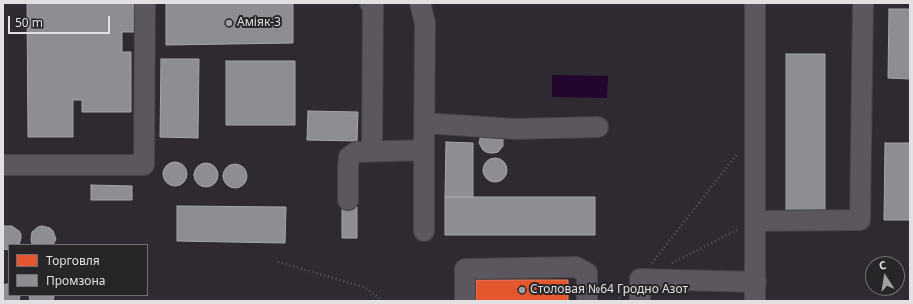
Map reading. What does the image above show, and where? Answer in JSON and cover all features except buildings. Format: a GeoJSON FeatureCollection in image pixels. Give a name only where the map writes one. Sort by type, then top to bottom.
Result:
{"type":"FeatureCollection","features":[{"type":"Feature","properties":{"kind":"lane"},"geometry":{"type":"LineString","coordinates":[[3,165],[144,165],[145,3]]}},
{"type":"Feature","properties":{"kind":"lane"},"geometry":{"type":"LineString","coordinates":[[370,3],[373,6],[372,151]]}},
{"type":"Feature","properties":{"kind":"lane"},"geometry":{"type":"LineString","coordinates":[[420,3],[425,23],[424,231]]}},
{"type":"Feature","properties":{"kind":"lane"},"geometry":{"type":"LineString","coordinates":[[755,3],[755,301]]}},
{"type":"Feature","properties":{"kind":"lane"},"geometry":{"type":"LineString","coordinates":[[756,221],[860,220],[863,3]]}},
{"type":"Feature","properties":{"kind":"lane"},"geometry":{"type":"LineString","coordinates":[[424,123],[515,129],[598,127]]}},
{"type":"Feature","properties":{"kind":"lane"},"geometry":{"type":"LineString","coordinates":[[348,200],[349,157],[356,152],[424,150]]}},
{"type":"Feature","properties":{"kind":"lane"},"geometry":{"type":"LineString","coordinates":[[465,301],[466,269],[576,267],[587,273],[587,301]]}},
{"type":"Feature","properties":{"kind":"lane"},"geometry":{"type":"LineString","coordinates":[[640,301],[640,279],[756,282]]}},
{"type":"Feature","properties":{"kind":"path"},"geometry":{"type":"LineString","coordinates":[[616,301],[640,279],[756,131]]}},
{"type":"Feature","properties":{"kind":"path"},"geometry":{"type":"LineString","coordinates":[[667,266],[756,221]]}},
{"type":"Feature","properties":{"kind":"path"},"geometry":{"type":"LineString","coordinates":[[278,262],[364,287],[383,301]]}},
{"type":"Feature","properties":{"kind":"shaded area"},"geometry":{"type":"Polygon","coordinates":[[[3,3],[910,3],[910,301],[3,301],[3,3]]]}},
{"type":"Feature","properties":{"kind":"shaded area"},"geometry":{"type":"Polygon","coordinates":[[[552,75],[608,76],[607,98],[552,97],[552,75]]]}},
{"type":"Feature","properties":{"kind":"place","name":"Аміяк-3"},"geometry":{"type":"Point","coordinates":[229,23]}},
{"type":"Feature","properties":{"kind":"place","name":"Столовая №64 Гродно Азот"},"geometry":{"type":"Point","coordinates":[522,290]}}]}
